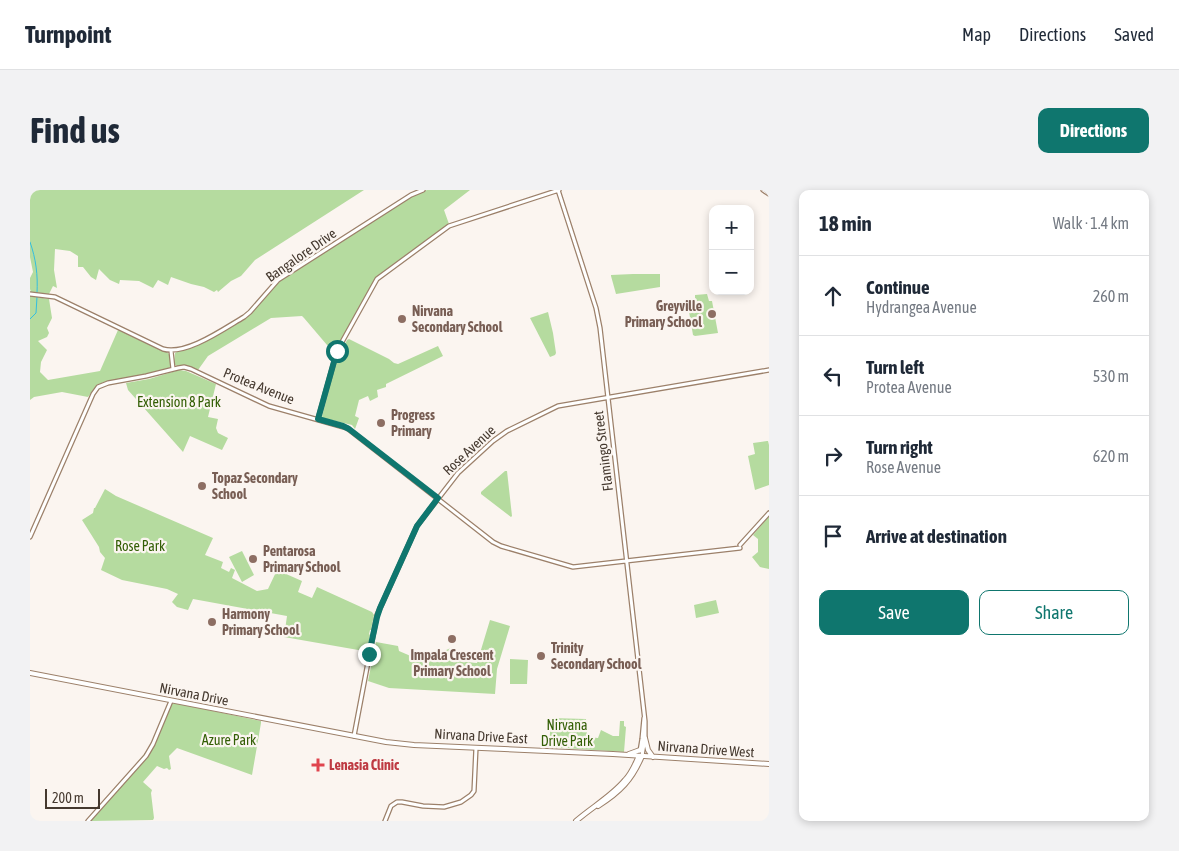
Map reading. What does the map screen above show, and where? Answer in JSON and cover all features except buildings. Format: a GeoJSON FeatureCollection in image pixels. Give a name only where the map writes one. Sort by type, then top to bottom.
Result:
{"type":"FeatureCollection","features":[{"type":"Feature","properties":{"kind":"main road","name":"Nirvana Drive"},"geometry":{"type":"LineString","coordinates":[[30,673],[353,736]]}},
{"type":"Feature","properties":{"kind":"main road","name":"Nirvana Drive East"},"geometry":{"type":"LineString","coordinates":[[353,736],[397,744],[640,756]]}},
{"type":"Feature","properties":{"kind":"main road"},"geometry":{"type":"LineString","coordinates":[[645,738],[648,750],[653,757]]}},
{"type":"Feature","properties":{"kind":"main road"},"geometry":{"type":"LineString","coordinates":[[628,755],[640,750]]}},
{"type":"Feature","properties":{"kind":"main road"},"geometry":{"type":"LineString","coordinates":[[628,755],[634,759],[635,766]]}},
{"type":"Feature","properties":{"kind":"main road"},"geometry":{"type":"LineString","coordinates":[[578,820],[618,792],[631,778],[639,763],[640,756]]}},
{"type":"Feature","properties":{"kind":"main road"},"geometry":{"type":"LineString","coordinates":[[578,820],[626,780],[640,756]]}},
{"type":"Feature","properties":{"kind":"main road","name":"Nirvana Drive West"},"geometry":{"type":"LineString","coordinates":[[640,756],[769,764]]}},
{"type":"Feature","properties":{"kind":"main road"},"geometry":{"type":"LineString","coordinates":[[639,763],[643,760],[660,757]]}},
{"type":"Feature","properties":{"kind":"street","name":"Bangalore Drive"},"geometry":{"type":"LineString","coordinates":[[171,351],[203,342],[244,317],[278,280],[408,197],[423,190]]}},
{"type":"Feature","properties":{"kind":"street"},"geometry":{"type":"LineString","coordinates":[[318,419],[337,351],[377,278],[451,225],[558,190]]}},
{"type":"Feature","properties":{"kind":"street","name":"Flamingo Street"},"geometry":{"type":"LineString","coordinates":[[558,190],[599,318],[645,721],[645,738],[640,756]]}},
{"type":"Feature","properties":{"kind":"street"},"geometry":{"type":"LineString","coordinates":[[763,190],[769,194]]}},
{"type":"Feature","properties":{"kind":"street"},"geometry":{"type":"LineString","coordinates":[[32,294],[55,297],[163,349],[171,351],[173,369]]}},
{"type":"Feature","properties":{"kind":"street","name":"Protea Avenue"},"geometry":{"type":"LineString","coordinates":[[30,537],[96,389],[105,384],[180,367],[187,368],[269,406],[349,429],[493,542],[573,567],[734,549],[741,546],[769,513]]}},
{"type":"Feature","properties":{"kind":"street","name":"Rose Avenue"},"geometry":{"type":"LineString","coordinates":[[353,736],[378,614],[417,526],[461,470],[502,434],[558,406],[769,370]]}},
{"type":"Feature","properties":{"kind":"street"},"geometry":{"type":"LineString","coordinates":[[88,821],[146,756],[171,701]]}},
{"type":"Feature","properties":{"kind":"street","name":"Flamingo Street"},"geometry":{"type":"LineString","coordinates":[[640,756],[644,715]]}},
{"type":"Feature","properties":{"kind":"street"},"geometry":{"type":"LineString","coordinates":[[385,821],[391,806],[397,802],[444,807],[458,803],[471,795],[474,791],[476,748]]}},
{"type":"Feature","properties":{"kind":"green space"},"geometry":{"type":"Polygon","coordinates":[[[30,190],[364,190],[255,260],[241,276],[231,281],[218,292],[217,290],[214,292],[171,277],[168,285],[158,280],[153,288],[139,281],[120,280],[119,284],[110,280],[99,269],[96,280],[83,267],[78,267],[78,256],[70,251],[55,249],[54,270],[57,288],[53,286],[49,294],[31,292],[30,289],[30,278],[33,272],[30,257],[30,190]]]}},
{"type":"Feature","properties":{"kind":"green space"},"geometry":{"type":"Polygon","coordinates":[[[427,190],[470,190],[444,210],[449,224],[375,279],[338,348],[335,349],[327,345],[302,316],[271,318],[208,356],[198,370],[174,364],[175,353],[205,342],[248,316],[280,280],[414,195],[427,190]]]}},
{"type":"Feature","properties":{"kind":"green space"},"geometry":{"type":"Polygon","coordinates":[[[660,274],[660,287],[616,294],[611,275],[660,274]]]}},
{"type":"Feature","properties":{"kind":"green space"},"geometry":{"type":"Polygon","coordinates":[[[707,294],[709,301],[712,301],[718,333],[695,336],[693,335],[687,300],[695,298],[695,295],[707,294]]]}},
{"type":"Feature","properties":{"kind":"green space"},"geometry":{"type":"Polygon","coordinates":[[[30,296],[49,299],[52,318],[47,328],[49,333],[47,337],[38,341],[47,350],[41,362],[40,372],[48,380],[100,371],[118,330],[167,352],[171,356],[171,367],[159,372],[104,382],[97,385],[88,397],[62,392],[34,397],[30,400],[30,296]]]}},
{"type":"Feature","properties":{"kind":"green space"},"geometry":{"type":"Polygon","coordinates":[[[548,312],[556,353],[550,357],[530,318],[548,312]]]}},
{"type":"Feature","properties":{"kind":"green space"},"geometry":{"type":"Polygon","coordinates":[[[349,339],[398,364],[438,346],[443,356],[386,384],[386,387],[377,390],[378,397],[370,401],[368,396],[359,400],[355,416],[359,418],[355,429],[352,425],[323,418],[322,416],[337,359],[349,339]]]}},
{"type":"Feature","properties":{"kind":"green space","name":"Extension 8 Park"},"geometry":{"type":"Polygon","coordinates":[[[179,370],[186,371],[216,384],[208,417],[218,419],[216,428],[218,433],[228,438],[222,450],[190,436],[183,452],[128,390],[126,383],[149,379],[179,370]]]}},
{"type":"Feature","properties":{"kind":"green space"},"geometry":{"type":"Polygon","coordinates":[[[768,441],[769,485],[755,490],[748,456],[755,454],[753,443],[768,441]]]}},
{"type":"Feature","properties":{"kind":"green space"},"geometry":{"type":"Polygon","coordinates":[[[507,471],[511,517],[481,494],[507,471]]]}},
{"type":"Feature","properties":{"kind":"green space","name":"Rose Park"},"geometry":{"type":"Polygon","coordinates":[[[105,489],[116,496],[213,538],[205,555],[223,562],[221,568],[229,572],[231,568],[235,570],[232,578],[257,591],[268,589],[277,570],[302,581],[298,592],[312,598],[317,587],[372,612],[374,615],[367,650],[284,637],[287,616],[193,599],[188,610],[177,607],[172,602],[178,594],[167,589],[122,580],[101,570],[105,558],[82,520],[93,513],[105,489]]]}},
{"type":"Feature","properties":{"kind":"green space"},"geometry":{"type":"Polygon","coordinates":[[[769,516],[769,569],[760,567],[752,557],[758,552],[758,539],[753,535],[769,516]]]}},
{"type":"Feature","properties":{"kind":"green space"},"geometry":{"type":"Polygon","coordinates":[[[242,551],[254,575],[242,582],[229,557],[242,551]]]}},
{"type":"Feature","properties":{"kind":"green space"},"geometry":{"type":"Polygon","coordinates":[[[716,600],[719,613],[696,618],[694,605],[716,600]]]}},
{"type":"Feature","properties":{"kind":"green space"},"geometry":{"type":"Polygon","coordinates":[[[490,620],[510,626],[497,669],[495,694],[389,688],[368,681],[376,642],[398,646],[399,651],[413,657],[446,660],[444,651],[453,647],[457,656],[447,660],[477,663],[490,620]]]}},
{"type":"Feature","properties":{"kind":"green space"},"geometry":{"type":"Polygon","coordinates":[[[510,659],[528,660],[527,684],[510,684],[510,659]]]}},
{"type":"Feature","properties":{"kind":"green space","name":"Azure Park"},"geometry":{"type":"Polygon","coordinates":[[[175,703],[261,721],[252,775],[177,748],[169,756],[171,769],[157,766],[143,782],[152,790],[153,820],[91,821],[156,739],[171,704],[175,703]]]}},
{"type":"Feature","properties":{"kind":"green space","name":"Nirvana Drive Park"},"geometry":{"type":"Polygon","coordinates":[[[551,718],[586,719],[587,737],[598,738],[601,730],[613,736],[619,736],[620,721],[624,721],[624,726],[626,727],[624,752],[549,747],[551,718]]]}},
{"type":"Feature","properties":{"kind":"waterway"},"geometry":{"type":"LineString","coordinates":[[30,242],[36,267],[37,293]]}},
{"type":"Feature","properties":{"kind":"waterway"},"geometry":{"type":"LineString","coordinates":[[30,319],[36,313],[37,297]]}},
{"type":"Feature","properties":{"kind":"place","name":"Greyville Primary School"},"geometry":{"type":"Point","coordinates":[712,314]}},
{"type":"Feature","properties":{"kind":"place","name":"Nirvana Secondary School"},"geometry":{"type":"Point","coordinates":[402,319]}},
{"type":"Feature","properties":{"kind":"place","name":"Progress Primary"},"geometry":{"type":"Point","coordinates":[381,423]}},
{"type":"Feature","properties":{"kind":"place","name":"Topaz Secondary School"},"geometry":{"type":"Point","coordinates":[202,486]}},
{"type":"Feature","properties":{"kind":"place","name":"Pentarosa Primary School"},"geometry":{"type":"Point","coordinates":[253,559]}},
{"type":"Feature","properties":{"kind":"place","name":"Harmony Primary School"},"geometry":{"type":"Point","coordinates":[212,622]}},
{"type":"Feature","properties":{"kind":"place","name":"Impala Crescent Primary School"},"geometry":{"type":"Point","coordinates":[452,639]}},
{"type":"Feature","properties":{"kind":"place","name":"Trinity Secondary School"},"geometry":{"type":"Point","coordinates":[541,656]}},
{"type":"Feature","properties":{"kind":"place","name":"Lenasia Clinic"},"geometry":{"type":"Point","coordinates":[318,765]}},
{"type":"Feature","properties":{"kind":"route"},"geometry":{"type":"LineString","coordinates":[[337,351],[318,419],[349,429],[438,498],[417,526],[380,608],[369,654]]}}]}
